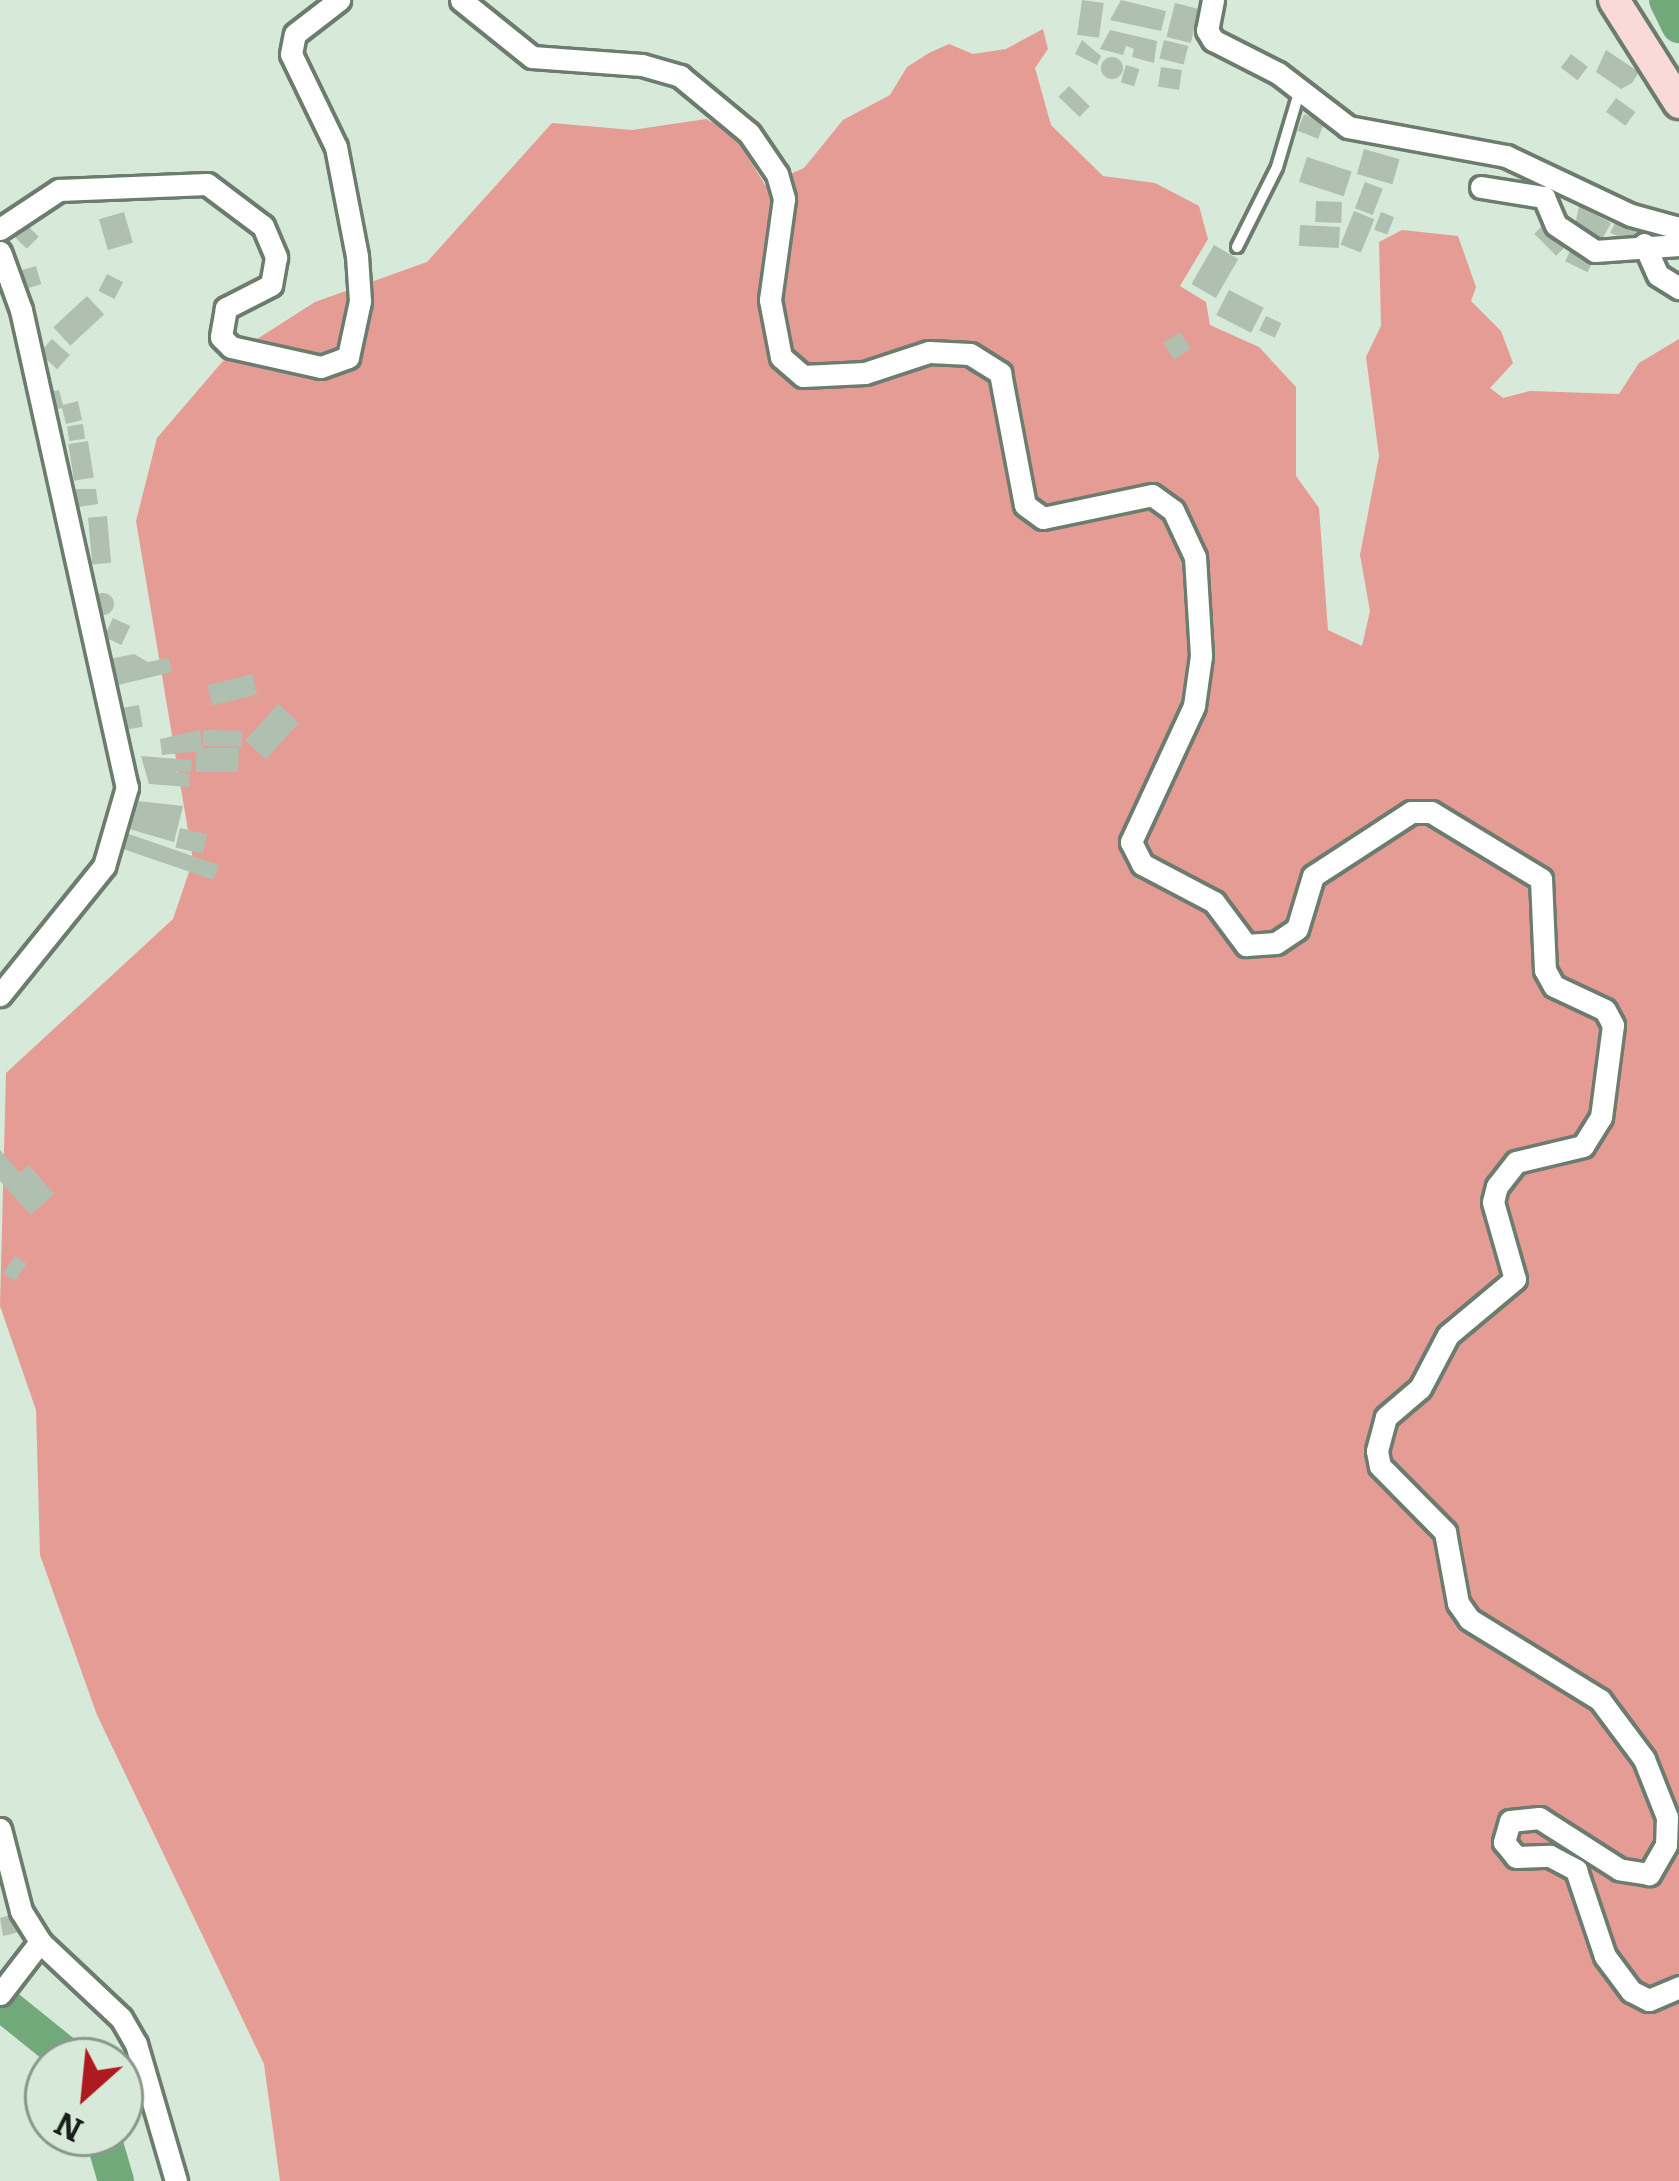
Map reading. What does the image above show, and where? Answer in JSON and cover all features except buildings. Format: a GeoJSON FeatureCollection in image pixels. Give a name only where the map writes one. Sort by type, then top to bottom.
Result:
{"type":"FeatureCollection","features":[{"type":"Feature","properties":{"kind":"main road"},"geometry":{"type":"LineString","coordinates":[[1615,0],[1679,104]]}},
{"type":"Feature","properties":{"kind":"street"},"geometry":{"type":"LineString","coordinates":[[0,229],[58,190],[207,184],[263,226],[276,257],[271,285],[226,308],[221,337],[231,347],[321,367],[348,357],[360,301],[357,256],[336,147],[291,54],[295,34],[339,0]]}},
{"type":"Feature","properties":{"kind":"street"},"geometry":{"type":"LineString","coordinates":[[461,0],[532,57],[641,65],[680,76],[749,133],[777,174],[784,199],[770,300],[781,357],[803,376],[865,373],[929,352],[970,354],[1000,373],[1025,505],[1043,518],[1152,495],[1173,510],[1196,557],[1201,656],[1194,706],[1131,842],[1142,864],[1214,902],[1246,945],[1276,943],[1298,929],[1312,876],[1411,812],[1431,812],[1541,879],[1545,970],[1554,986],[1605,1010],[1613,1025],[1601,1117],[1582,1146],[1516,1162],[1498,1186],[1493,1202],[1517,1264],[1515,1279],[1448,1335],[1420,1388],[1385,1417],[1377,1451],[1392,1480],[1445,1532],[1458,1603],[1468,1619],[1600,1700],[1632,1738],[1667,1817],[1666,1845],[1649,1874],[1619,1869],[1539,1818],[1510,1821],[1504,1842],[1516,1856],[1550,1856],[1576,1870],[1605,1956],[1630,1990],[1648,2000],[1679,1987]]}},
{"type":"Feature","properties":{"kind":"street"},"geometry":{"type":"LineString","coordinates":[[1213,0],[1207,30],[1214,40],[1279,73],[1298,96],[1348,128],[1506,156],[1631,215],[1679,228]]}},
{"type":"Feature","properties":{"kind":"street"},"geometry":{"type":"LineString","coordinates":[[1481,187],[1544,197],[1556,225],[1595,251],[1679,245]]}},
{"type":"Feature","properties":{"kind":"street"},"geometry":{"type":"LineString","coordinates":[[1644,244],[1658,275],[1679,288]]}},
{"type":"Feature","properties":{"kind":"street"},"geometry":{"type":"LineString","coordinates":[[0,252],[21,310],[127,787],[104,866],[0,995]]}},
{"type":"Feature","properties":{"kind":"street"},"geometry":{"type":"LineString","coordinates":[[0,1828],[21,1911],[40,1942],[128,2031],[176,2181]]}},
{"type":"Feature","properties":{"kind":"street"},"geometry":{"type":"LineString","coordinates":[[0,1994],[40,1942]]}},
{"type":"Feature","properties":{"kind":"lane"},"geometry":{"type":"LineString","coordinates":[[1237,247],[1277,167],[1298,96]]}},
{"type":"Feature","properties":{"kind":"shaded area"},"geometry":{"type":"Polygon","coordinates":[[[1043,29],[1048,49],[1035,68],[1051,125],[1103,176],[1155,183],[1199,206],[1208,239],[1180,286],[1206,302],[1210,325],[1259,347],[1296,387],[1296,476],[1319,508],[1328,630],[1362,646],[1370,611],[1360,555],[1379,456],[1366,357],[1381,326],[1379,242],[1402,230],[1458,236],[1476,287],[1471,301],[1501,331],[1513,363],[1490,388],[1503,398],[1530,391],[1619,394],[1639,363],[1679,339],[1679,2181],[280,2181],[264,2064],[97,1715],[40,1555],[36,1410],[0,1306],[6,1073],[173,919],[193,860],[136,521],[157,438],[223,361],[315,302],[427,262],[552,123],[632,130],[706,119],[734,134],[765,185],[804,168],[843,120],[890,95],[907,67],[929,53],[949,44],[973,54],[1006,49],[1043,29]]]}},
{"type":"Feature","properties":{"kind":"waterway"},"geometry":{"type":"LineString","coordinates":[[1667,0],[1679,25]]}},
{"type":"Feature","properties":{"kind":"waterway"},"geometry":{"type":"LineString","coordinates":[[0,2002],[43,2037]]}},
{"type":"Feature","properties":{"kind":"waterway"},"geometry":{"type":"LineString","coordinates":[[109,2157],[116,2181]]}}]}
